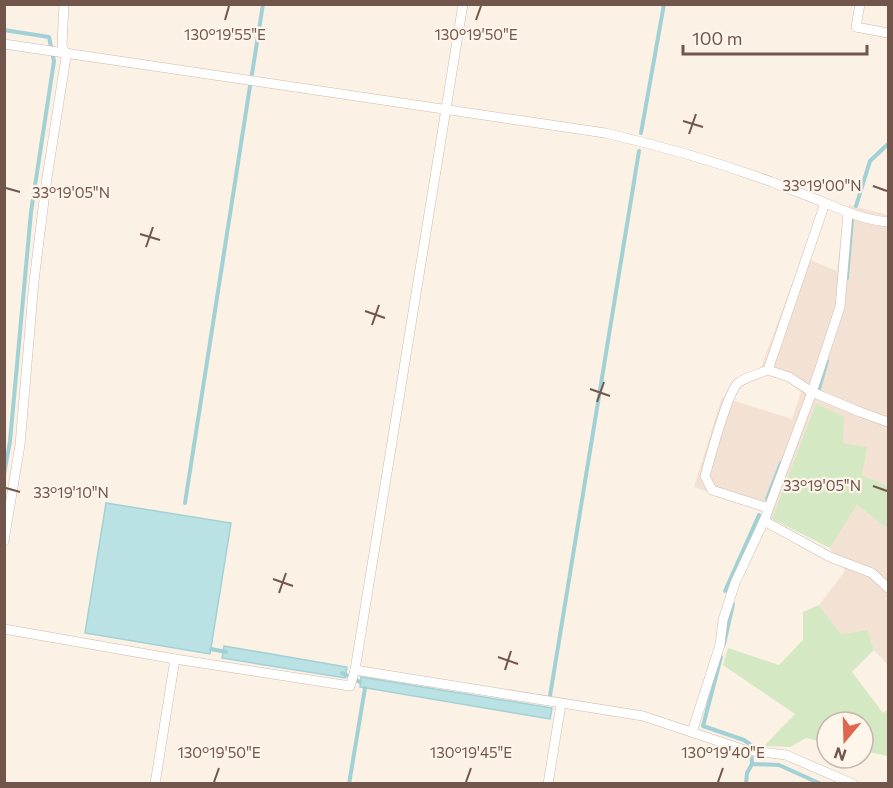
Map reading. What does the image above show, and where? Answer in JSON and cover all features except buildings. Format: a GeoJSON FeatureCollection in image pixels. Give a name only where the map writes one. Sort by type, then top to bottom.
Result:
{"type":"FeatureCollection","features":[{"type":"Feature","properties":{"kind":"street"},"geometry":{"type":"LineString","coordinates":[[61,52],[64,4]]}},
{"type":"Feature","properties":{"kind":"street"},"geometry":{"type":"LineString","coordinates":[[4,629],[350,687],[463,4]]}},
{"type":"Feature","properties":{"kind":"street"},"geometry":{"type":"LineString","coordinates":[[860,4],[856,27],[888,33]]}},
{"type":"Feature","properties":{"kind":"street"},"geometry":{"type":"LineString","coordinates":[[4,44],[642,141],[731,167],[848,213],[888,222]]}},
{"type":"Feature","properties":{"kind":"street"},"geometry":{"type":"LineString","coordinates":[[4,541],[20,445],[34,280],[46,184],[66,57],[61,52]]}},
{"type":"Feature","properties":{"kind":"street"},"geometry":{"type":"LineString","coordinates":[[768,370],[825,203]]}},
{"type":"Feature","properties":{"kind":"street"},"geometry":{"type":"LineString","coordinates":[[692,732],[720,645],[723,620],[735,583],[764,521],[812,392],[840,307],[848,213]]}},
{"type":"Feature","properties":{"kind":"street"},"geometry":{"type":"LineString","coordinates":[[768,508],[712,490],[705,476],[733,388],[740,381],[768,370],[789,377],[812,392],[888,422]]}},
{"type":"Feature","properties":{"kind":"street"},"geometry":{"type":"LineString","coordinates":[[764,521],[830,557],[872,573],[888,588]]}},
{"type":"Feature","properties":{"kind":"street"},"geometry":{"type":"LineString","coordinates":[[155,783],[175,659]]}},
{"type":"Feature","properties":{"kind":"street"},"geometry":{"type":"LineString","coordinates":[[353,675],[643,716],[746,750],[786,755],[853,783]]}},
{"type":"Feature","properties":{"kind":"street"},"geometry":{"type":"LineString","coordinates":[[548,783],[561,704]]}},
{"type":"Feature","properties":{"kind":"shaded area"},"geometry":{"type":"Polygon","coordinates":[[[849,205],[888,215],[888,486],[862,475],[816,403],[772,519],[757,509],[694,487],[722,397],[792,419],[801,392],[787,381],[760,370],[802,257],[837,271],[843,218],[849,205]]]}},
{"type":"Feature","properties":{"kind":"shaded area"},"geometry":{"type":"Polygon","coordinates":[[[857,505],[888,529],[888,665],[874,650],[868,630],[841,634],[819,605],[845,571],[830,548],[857,505]]]}},
{"type":"Feature","properties":{"kind":"green space"},"geometry":{"type":"Polygon","coordinates":[[[816,403],[844,417],[843,443],[867,447],[862,475],[888,486],[888,529],[857,505],[830,548],[772,519],[816,403]]]}},
{"type":"Feature","properties":{"kind":"green space"},"geometry":{"type":"Polygon","coordinates":[[[819,605],[841,634],[868,630],[874,650],[852,672],[883,713],[888,709],[888,756],[875,753],[875,710],[815,710],[815,740],[806,738],[790,747],[764,746],[795,714],[723,665],[728,648],[779,665],[803,640],[803,612],[819,605]]]}},
{"type":"Feature","properties":{"kind":"water"},"geometry":{"type":"Polygon","coordinates":[[[106,503],[231,523],[210,654],[85,633],[106,503]]]}},
{"type":"Feature","properties":{"kind":"water"},"geometry":{"type":"Polygon","coordinates":[[[224,646],[347,667],[345,678],[222,658],[224,646]]]}},
{"type":"Feature","properties":{"kind":"water"},"geometry":{"type":"Polygon","coordinates":[[[361,677],[552,708],[550,719],[360,687],[361,677]]]}},
{"type":"Feature","properties":{"kind":"waterway"},"geometry":{"type":"LineString","coordinates":[[252,74],[263,4]]}},
{"type":"Feature","properties":{"kind":"waterway"},"geometry":{"type":"LineString","coordinates":[[641,133],[664,4]]}},
{"type":"Feature","properties":{"kind":"waterway"},"geometry":{"type":"LineString","coordinates":[[4,30],[49,37],[54,61],[31,212],[10,441],[4,475]]}},
{"type":"Feature","properties":{"kind":"waterway"},"geometry":{"type":"LineString","coordinates":[[185,503],[250,86]]}},
{"type":"Feature","properties":{"kind":"waterway"},"geometry":{"type":"LineString","coordinates":[[856,206],[870,161],[888,144]]}},
{"type":"Feature","properties":{"kind":"waterway"},"geometry":{"type":"LineString","coordinates":[[550,696],[639,151]]}},
{"type":"Feature","properties":{"kind":"waterway"},"geometry":{"type":"LineString","coordinates":[[847,278],[852,220]]}},
{"type":"Feature","properties":{"kind":"waterway"},"geometry":{"type":"LineString","coordinates":[[819,389],[827,361]]}},
{"type":"Feature","properties":{"kind":"waterway"},"geometry":{"type":"LineString","coordinates":[[767,499],[781,463]]}},
{"type":"Feature","properties":{"kind":"waterway"},"geometry":{"type":"LineString","coordinates":[[725,591],[759,515]]}},
{"type":"Feature","properties":{"kind":"waterway"},"geometry":{"type":"LineString","coordinates":[[724,644],[733,604]]}},
{"type":"Feature","properties":{"kind":"waterway"},"geometry":{"type":"LineString","coordinates":[[211,649],[226,652]]}},
{"type":"Feature","properties":{"kind":"waterway"},"geometry":{"type":"LineString","coordinates":[[721,657],[703,726],[744,740],[751,745],[752,764]]}},
{"type":"Feature","properties":{"kind":"waterway"},"geometry":{"type":"LineString","coordinates":[[342,673],[360,682]]}},
{"type":"Feature","properties":{"kind":"waterway"},"geometry":{"type":"LineString","coordinates":[[349,784],[365,688]]}},
{"type":"Feature","properties":{"kind":"waterway"},"geometry":{"type":"LineString","coordinates":[[746,784],[747,773],[752,764],[779,765],[821,784]]}}]}
